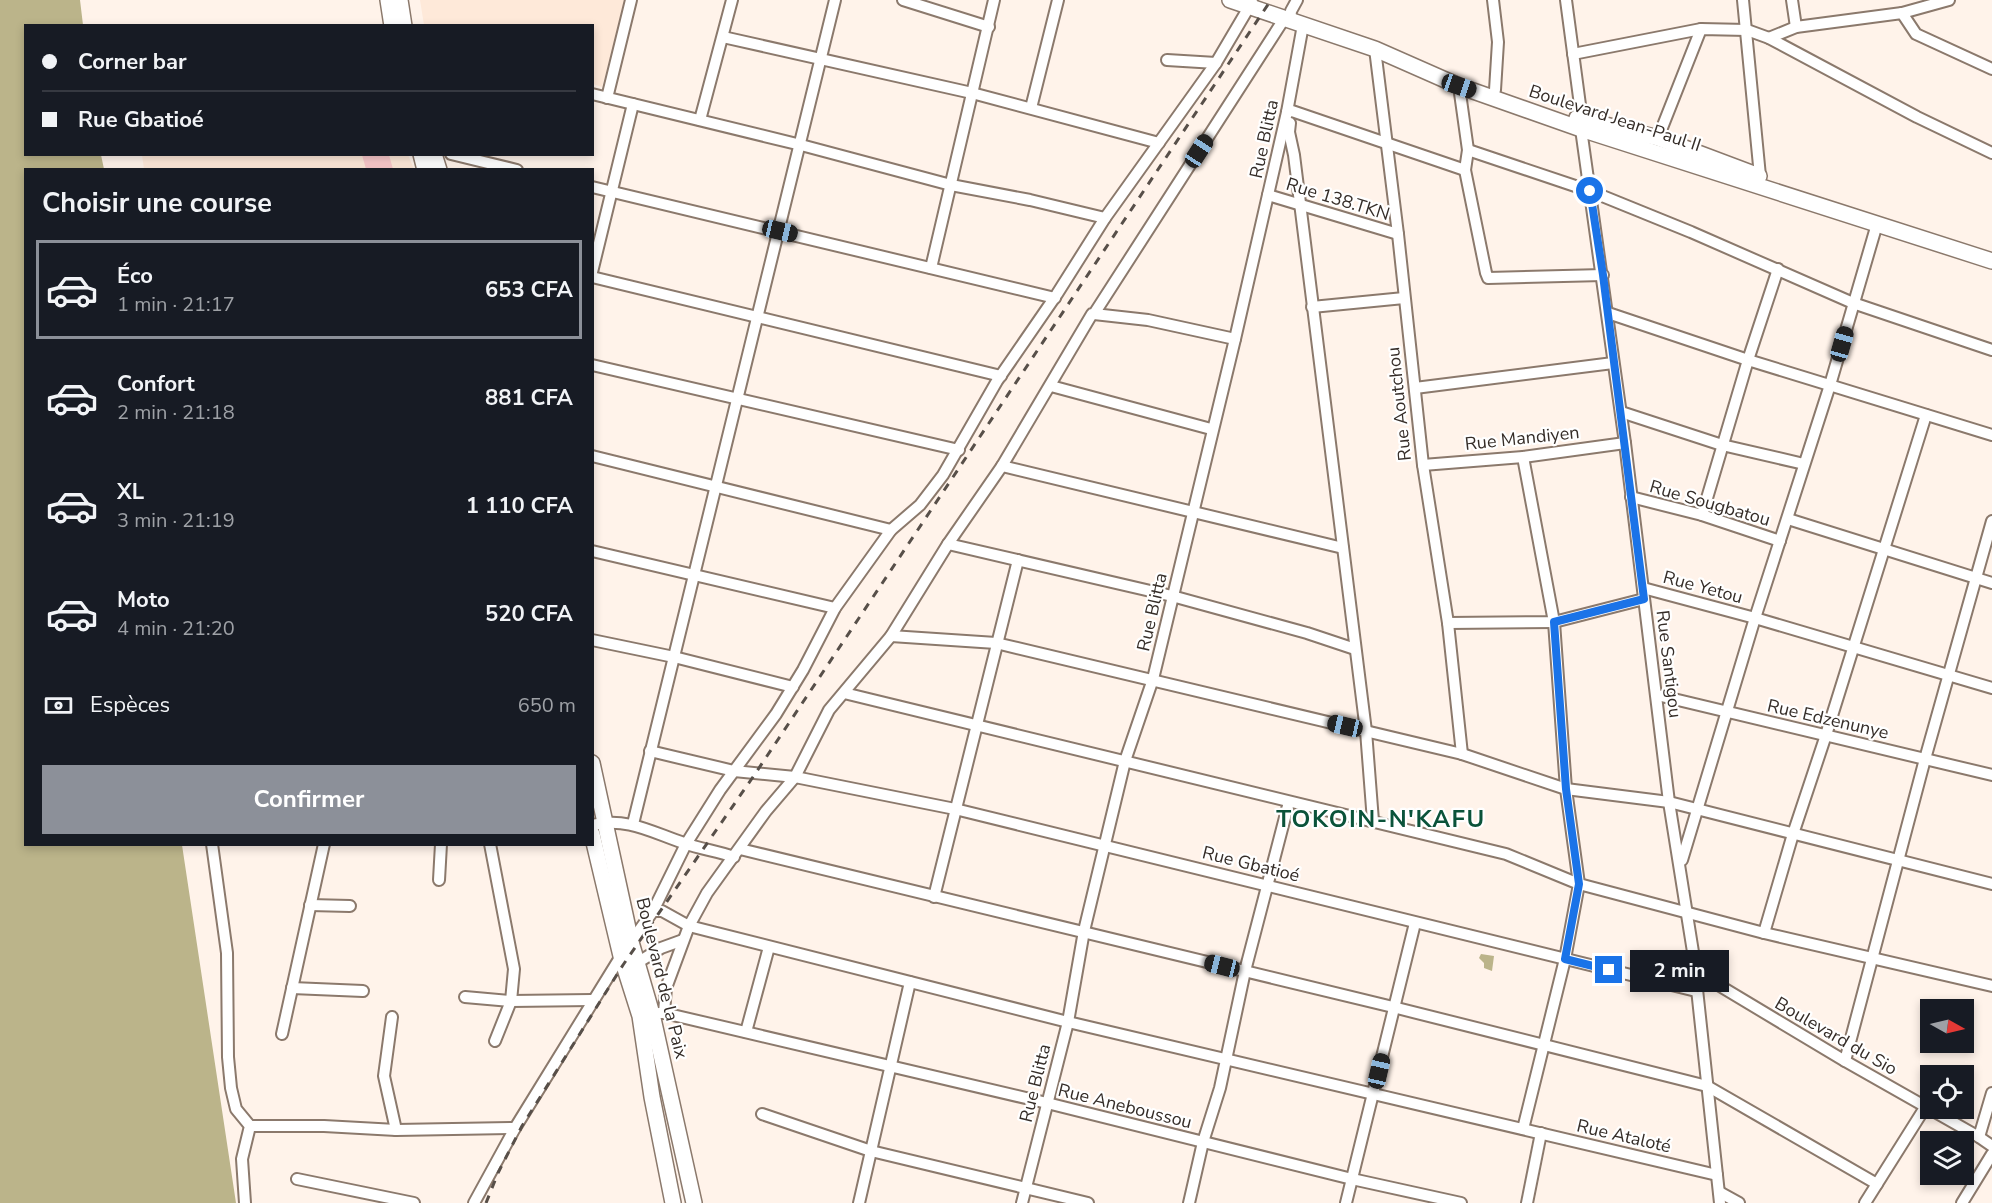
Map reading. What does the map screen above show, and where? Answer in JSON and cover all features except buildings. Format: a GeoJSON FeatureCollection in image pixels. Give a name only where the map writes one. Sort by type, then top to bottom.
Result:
{"type":"FeatureCollection","features":[{"type":"Feature","properties":{"kind":"main road"},"geometry":{"type":"LineString","coordinates":[[388,0],[392,24]]}},
{"type":"Feature","properties":{"kind":"main road"},"geometry":{"type":"LineString","coordinates":[[400,0],[404,24]]}},
{"type":"Feature","properties":{"kind":"main road","name":"Boulevard Jean-Paul II"},"geometry":{"type":"LineString","coordinates":[[1230,0],[1252,2],[1367,39],[1582,125],[1659,138],[1887,221],[1992,255]]}},
{"type":"Feature","properties":{"kind":"main road","name":"Boulevard Jean-Paul II"},"geometry":{"type":"LineString","coordinates":[[1293,15],[1459,86],[1992,261]]}},
{"type":"Feature","properties":{"kind":"main road","name":"Boulevard de la Paix"},"geometry":{"type":"LineString","coordinates":[[594,780],[599,823],[631,953]]}},
{"type":"Feature","properties":{"kind":"main road","name":"Boulevard de la Paix"},"geometry":{"type":"LineString","coordinates":[[594,840],[652,1014],[694,1203]]}},
{"type":"Feature","properties":{"kind":"main road","name":"Boulevard de la Paix"},"geometry":{"type":"LineString","coordinates":[[652,1014],[661,1144],[673,1203]]}},
{"type":"Feature","properties":{"kind":"main road"},"geometry":{"type":"LineString","coordinates":[[661,1144],[680,1140]]}},
{"type":"Feature","properties":{"kind":"street"},"geometry":{"type":"LineString","coordinates":[[607,98],[631,0]]}},
{"type":"Feature","properties":{"kind":"street"},"geometry":{"type":"LineString","coordinates":[[700,120],[732,0]]}},
{"type":"Feature","properties":{"kind":"street"},"geometry":{"type":"LineString","coordinates":[[633,824],[835,0]]}},
{"type":"Feature","properties":{"kind":"street"},"geometry":{"type":"LineString","coordinates":[[903,0],[989,27]]}},
{"type":"Feature","properties":{"kind":"street"},"geometry":{"type":"LineString","coordinates":[[931,268],[994,0]]}},
{"type":"Feature","properties":{"kind":"street"},"geometry":{"type":"LineString","coordinates":[[1031,108],[1058,0]]}},
{"type":"Feature","properties":{"kind":"street"},"geometry":{"type":"LineString","coordinates":[[1493,0],[1498,42],[1495,90]]}},
{"type":"Feature","properties":{"kind":"street","name":"Rue Santigou"},"geometry":{"type":"LineString","coordinates":[[1566,0],[1670,802],[1688,914],[1720,1197]]}},
{"type":"Feature","properties":{"kind":"street"},"geometry":{"type":"LineString","coordinates":[[1743,0],[1760,176]]}},
{"type":"Feature","properties":{"kind":"street"},"geometry":{"type":"LineString","coordinates":[[1792,0],[1796,27]]}},
{"type":"Feature","properties":{"kind":"street"},"geometry":{"type":"LineString","coordinates":[[1769,38],[1796,27],[1902,13],[1949,0]]}},
{"type":"Feature","properties":{"kind":"street"},"geometry":{"type":"LineString","coordinates":[[474,1203],[515,1128],[592,1000],[631,953],[686,844],[793,687],[835,608],[891,530],[920,505],[938,483],[1001,376],[1105,218],[1216,63],[1252,2]]}},
{"type":"Feature","properties":{"kind":"street"},"geometry":{"type":"LineString","coordinates":[[1902,13],[1916,34],[1992,69]]}},
{"type":"Feature","properties":{"kind":"street"},"geometry":{"type":"LineString","coordinates":[[652,1014],[666,988],[689,926],[707,893],[766,811],[795,777],[829,710],[891,636],[948,544],[1002,466],[1092,314],[1293,15]]}},
{"type":"Feature","properties":{"kind":"street","name":"Rue Blitta"},"geometry":{"type":"LineString","coordinates":[[1022,1203],[1068,1022],[1084,931],[1125,761],[1153,679],[1211,429],[1235,339],[1289,111],[1293,15]]}},
{"type":"Feature","properties":{"kind":"street"},"geometry":{"type":"LineString","coordinates":[[1659,138],[1701,29]]}},
{"type":"Feature","properties":{"kind":"street"},"geometry":{"type":"LineString","coordinates":[[1573,54],[1701,29],[1747,30],[1769,38],[1917,117],[1992,153]]}},
{"type":"Feature","properties":{"kind":"street"},"geometry":{"type":"LineString","coordinates":[[723,38],[972,93],[1159,143]]}},
{"type":"Feature","properties":{"kind":"street","name":"Rue Aoutchou"},"geometry":{"type":"LineString","coordinates":[[1375,49],[1423,465],[1448,623],[1462,754]]}},
{"type":"Feature","properties":{"kind":"street"},"geometry":{"type":"LineString","coordinates":[[1167,60],[1216,63]]}},
{"type":"Feature","properties":{"kind":"street"},"geometry":{"type":"LineString","coordinates":[[1459,86],[1468,150],[1466,170],[1485,273],[1488,278],[1603,275]]}},
{"type":"Feature","properties":{"kind":"street"},"geometry":{"type":"LineString","coordinates":[[594,95],[951,184],[1105,218]]}},
{"type":"Feature","properties":{"kind":"street"},"geometry":{"type":"LineString","coordinates":[[594,264],[633,104]]}},
{"type":"Feature","properties":{"kind":"street"},"geometry":{"type":"LineString","coordinates":[[1373,821],[1366,731],[1301,205],[1294,155],[1288,132],[1289,111],[1466,170]]}},
{"type":"Feature","properties":{"kind":"street"},"geometry":{"type":"LineString","coordinates":[[1468,150],[1590,191],[1778,269],[1853,303],[1992,350]]}},
{"type":"Feature","properties":{"kind":"street"},"geometry":{"type":"LineString","coordinates":[[459,156],[509,168]]}},
{"type":"Feature","properties":{"kind":"street"},"geometry":{"type":"LineString","coordinates":[[594,186],[1054,298]]}},
{"type":"Feature","properties":{"kind":"street","name":"Rue 138.TKN"},"geometry":{"type":"LineString","coordinates":[[1269,195],[1398,234]]}},
{"type":"Feature","properties":{"kind":"street"},"geometry":{"type":"LineString","coordinates":[[1680,864],[1755,618],[1830,385],[1877,224]]}},
{"type":"Feature","properties":{"kind":"street"},"geometry":{"type":"LineString","coordinates":[[1702,515],[1748,360],[1778,269]]}},
{"type":"Feature","properties":{"kind":"street"},"geometry":{"type":"LineString","coordinates":[[594,277],[1001,376]]}},
{"type":"Feature","properties":{"kind":"street"},"geometry":{"type":"LineString","coordinates":[[1312,308],[1404,298]]}},
{"type":"Feature","properties":{"kind":"street"},"geometry":{"type":"LineString","coordinates":[[1608,313],[1748,360],[1992,435]]}},
{"type":"Feature","properties":{"kind":"street"},"geometry":{"type":"LineString","coordinates":[[1094,314],[1148,320],[1235,339]]}},
{"type":"Feature","properties":{"kind":"street"},"geometry":{"type":"LineString","coordinates":[[1415,388],[1613,363]]}},
{"type":"Feature","properties":{"kind":"street"},"geometry":{"type":"LineString","coordinates":[[594,365],[959,450]]}},
{"type":"Feature","properties":{"kind":"street"},"geometry":{"type":"LineString","coordinates":[[1051,386],[1211,429]]}},
{"type":"Feature","properties":{"kind":"street"},"geometry":{"type":"LineString","coordinates":[[1621,412],[1722,445],[1804,464]]}},
{"type":"Feature","properties":{"kind":"street"},"geometry":{"type":"LineString","coordinates":[[1764,933],[1793,834],[1926,415]]}},
{"type":"Feature","properties":{"kind":"street","name":"Rue Mandiyen"},"geometry":{"type":"LineString","coordinates":[[1423,465],[1522,456],[1625,442]]}},
{"type":"Feature","properties":{"kind":"street"},"geometry":{"type":"LineString","coordinates":[[594,456],[891,530]]}},
{"type":"Feature","properties":{"kind":"street"},"geometry":{"type":"LineString","coordinates":[[1522,456],[1554,622],[1566,789],[1579,884],[1565,959],[1523,1129]]}},
{"type":"Feature","properties":{"kind":"street"},"geometry":{"type":"LineString","coordinates":[[1002,466],[1343,548]]}},
{"type":"Feature","properties":{"kind":"street","name":"Rue Sougbatou"},"geometry":{"type":"LineString","coordinates":[[1631,497],[1702,515],[1780,542]]}},
{"type":"Feature","properties":{"kind":"street"},"geometry":{"type":"LineString","coordinates":[[1788,519],[1992,583]]}},
{"type":"Feature","properties":{"kind":"street"},"geometry":{"type":"LineString","coordinates":[[1845,1061],[1925,759],[1990,536],[1992,521]]}},
{"type":"Feature","properties":{"kind":"street"},"geometry":{"type":"LineString","coordinates":[[948,544],[1172,596],[1296,630],[1355,649]]}},
{"type":"Feature","properties":{"kind":"street"},"geometry":{"type":"LineString","coordinates":[[594,551],[835,608]]}},
{"type":"Feature","properties":{"kind":"street"},"geometry":{"type":"LineString","coordinates":[[934,897],[975,725],[1018,560]]}},
{"type":"Feature","properties":{"kind":"street"},"geometry":{"type":"LineString","coordinates":[[1448,623],[1554,622],[1644,593]]}},
{"type":"Feature","properties":{"kind":"street","name":"Rue Yetou"},"geometry":{"type":"LineString","coordinates":[[1644,593],[1755,618],[1992,688]]}},
{"type":"Feature","properties":{"kind":"street"},"geometry":{"type":"LineString","coordinates":[[891,636],[996,643],[1462,754],[1566,789],[1670,802],[1992,884]]}},
{"type":"Feature","properties":{"kind":"street"},"geometry":{"type":"LineString","coordinates":[[594,640],[674,657],[793,687]]}},
{"type":"Feature","properties":{"kind":"street"},"geometry":{"type":"LineString","coordinates":[[844,693],[1506,854],[1579,884],[1688,914],[1992,986]]}},
{"type":"Feature","properties":{"kind":"street","name":"Rue Edzenunye"},"geometry":{"type":"LineString","coordinates":[[1657,695],[1992,775]]}},
{"type":"Feature","properties":{"kind":"street","name":"Rue Gbatioé"},"geometry":{"type":"LineString","coordinates":[[650,751],[734,771],[795,777],[955,809],[1696,991]]}},
{"type":"Feature","properties":{"kind":"street"},"geometry":{"type":"LineString","coordinates":[[1189,1203],[1203,1142],[1217,1101],[1245,971],[1289,802]]}},
{"type":"Feature","properties":{"kind":"street"},"geometry":{"type":"LineString","coordinates":[[599,823],[633,824],[686,844],[737,853],[1084,931],[1707,1086],[1877,1184]]}},
{"type":"Feature","properties":{"kind":"street"},"geometry":{"type":"LineString","coordinates":[[213,846],[227,953],[228,1057],[231,1088],[236,1109],[250,1126]]}},
{"type":"Feature","properties":{"kind":"street"},"geometry":{"type":"LineString","coordinates":[[282,1034],[324,846]]}},
{"type":"Feature","properties":{"kind":"street"},"geometry":{"type":"LineString","coordinates":[[438,880],[441,846]]}},
{"type":"Feature","properties":{"kind":"street"},"geometry":{"type":"LineString","coordinates":[[490,846],[513,956],[514,981],[511,1001],[495,1041]]}},
{"type":"Feature","properties":{"kind":"street"},"geometry":{"type":"LineString","coordinates":[[310,905],[350,906]]}},
{"type":"Feature","properties":{"kind":"street","name":"Rue Ataloté"},"geometry":{"type":"LineString","coordinates":[[653,911],[662,911],[689,926],[1068,1022],[1717,1175]]}},
{"type":"Feature","properties":{"kind":"street"},"geometry":{"type":"LineString","coordinates":[[1346,1203],[1415,923]]}},
{"type":"Feature","properties":{"kind":"street"},"geometry":{"type":"LineString","coordinates":[[631,953],[661,948],[684,940]]}},
{"type":"Feature","properties":{"kind":"street"},"geometry":{"type":"LineString","coordinates":[[746,1032],[769,947]]}},
{"type":"Feature","properties":{"kind":"street","name":"Boulevard du Sio"},"geometry":{"type":"LineString","coordinates":[[1695,971],[1845,1061],[1920,1103]]}},
{"type":"Feature","properties":{"kind":"street"},"geometry":{"type":"LineString","coordinates":[[859,1203],[910,982]]}},
{"type":"Feature","properties":{"kind":"street"},"geometry":{"type":"LineString","coordinates":[[292,988],[363,991]]}},
{"type":"Feature","properties":{"kind":"street"},"geometry":{"type":"LineString","coordinates":[[465,997],[511,1001],[592,1000]]}},
{"type":"Feature","properties":{"kind":"street","name":"Rue Aneboussou"},"geometry":{"type":"LineString","coordinates":[[652,1014],[746,1032],[1047,1103],[1352,1179],[1461,1203]]}},
{"type":"Feature","properties":{"kind":"street"},"geometry":{"type":"LineString","coordinates":[[392,1017],[385,1055],[384,1076],[396,1130]]}},
{"type":"Feature","properties":{"kind":"street"},"geometry":{"type":"LineString","coordinates":[[1979,1137],[1992,1093]]}},
{"type":"Feature","properties":{"kind":"street"},"geometry":{"type":"LineString","coordinates":[[762,1114],[871,1151],[1088,1203]]}},
{"type":"Feature","properties":{"kind":"street"},"geometry":{"type":"LineString","coordinates":[[1865,1203],[1920,1116]]}},
{"type":"Feature","properties":{"kind":"street","name":"Boulevard du Sio"},"geometry":{"type":"LineString","coordinates":[[1948,1119],[1992,1146]]}},
{"type":"Feature","properties":{"kind":"street"},"geometry":{"type":"LineString","coordinates":[[250,1126],[324,1126],[396,1130],[515,1128]]}},
{"type":"Feature","properties":{"kind":"street"},"geometry":{"type":"LineString","coordinates":[[245,1203],[242,1159],[250,1126]]}},
{"type":"Feature","properties":{"kind":"street"},"geometry":{"type":"LineString","coordinates":[[1527,1203],[1541,1133]]}},
{"type":"Feature","properties":{"kind":"street"},"geometry":{"type":"LineString","coordinates":[[1962,1203],[1992,1154]]}},
{"type":"Feature","properties":{"kind":"street"},"geometry":{"type":"LineString","coordinates":[[297,1179],[414,1203]]}},
{"type":"Feature","properties":{"kind":"street"},"geometry":{"type":"LineString","coordinates":[[1720,1197],[1739,1203]]}},
{"type":"Feature","properties":{"kind":"shaded area"},"geometry":{"type":"Polygon","coordinates":[[[0,0],[80,0],[83,24],[24,24],[24,156],[101,156],[104,168],[24,168],[24,846],[182,846],[236,1203],[0,1203],[0,0]]]}},
{"type":"Feature","properties":{"kind":"shaded area"},"geometry":{"type":"Polygon","coordinates":[[[420,0],[626,0],[602,87],[594,84],[594,24],[424,24],[420,0]]]}},
{"type":"Feature","properties":{"kind":"shaded area"},"geometry":{"type":"Polygon","coordinates":[[[142,156],[408,156],[414,168],[144,168],[142,156]]]}},
{"type":"Feature","properties":{"kind":"shaded area"},"geometry":{"type":"Polygon","coordinates":[[[362,156],[389,156],[393,168],[366,168],[362,156]]]}},
{"type":"Feature","properties":{"kind":"shaded area"},"geometry":{"type":"Polygon","coordinates":[[[1481,954],[1494,956],[1492,971],[1484,968],[1484,963],[1479,958],[1481,954]]]}},
{"type":"Feature","properties":{"kind":"railway"},"geometry":{"type":"LineString","coordinates":[[486,1203],[498,1173],[522,1126],[623,965],[755,774],[1271,0]]}},
{"type":"Feature","properties":{"kind":"district","name":"TOKOIN-N'KAFU"},"geometry":{"type":"Point","coordinates":[1381,819]}},
{"type":"Feature","properties":{"kind":"route"},"geometry":{"type":"LineString","coordinates":[[1590,191],[1603,275],[1644,599],[1554,622],[1566,789],[1579,884],[1565,959],[1609,970]]}}]}
